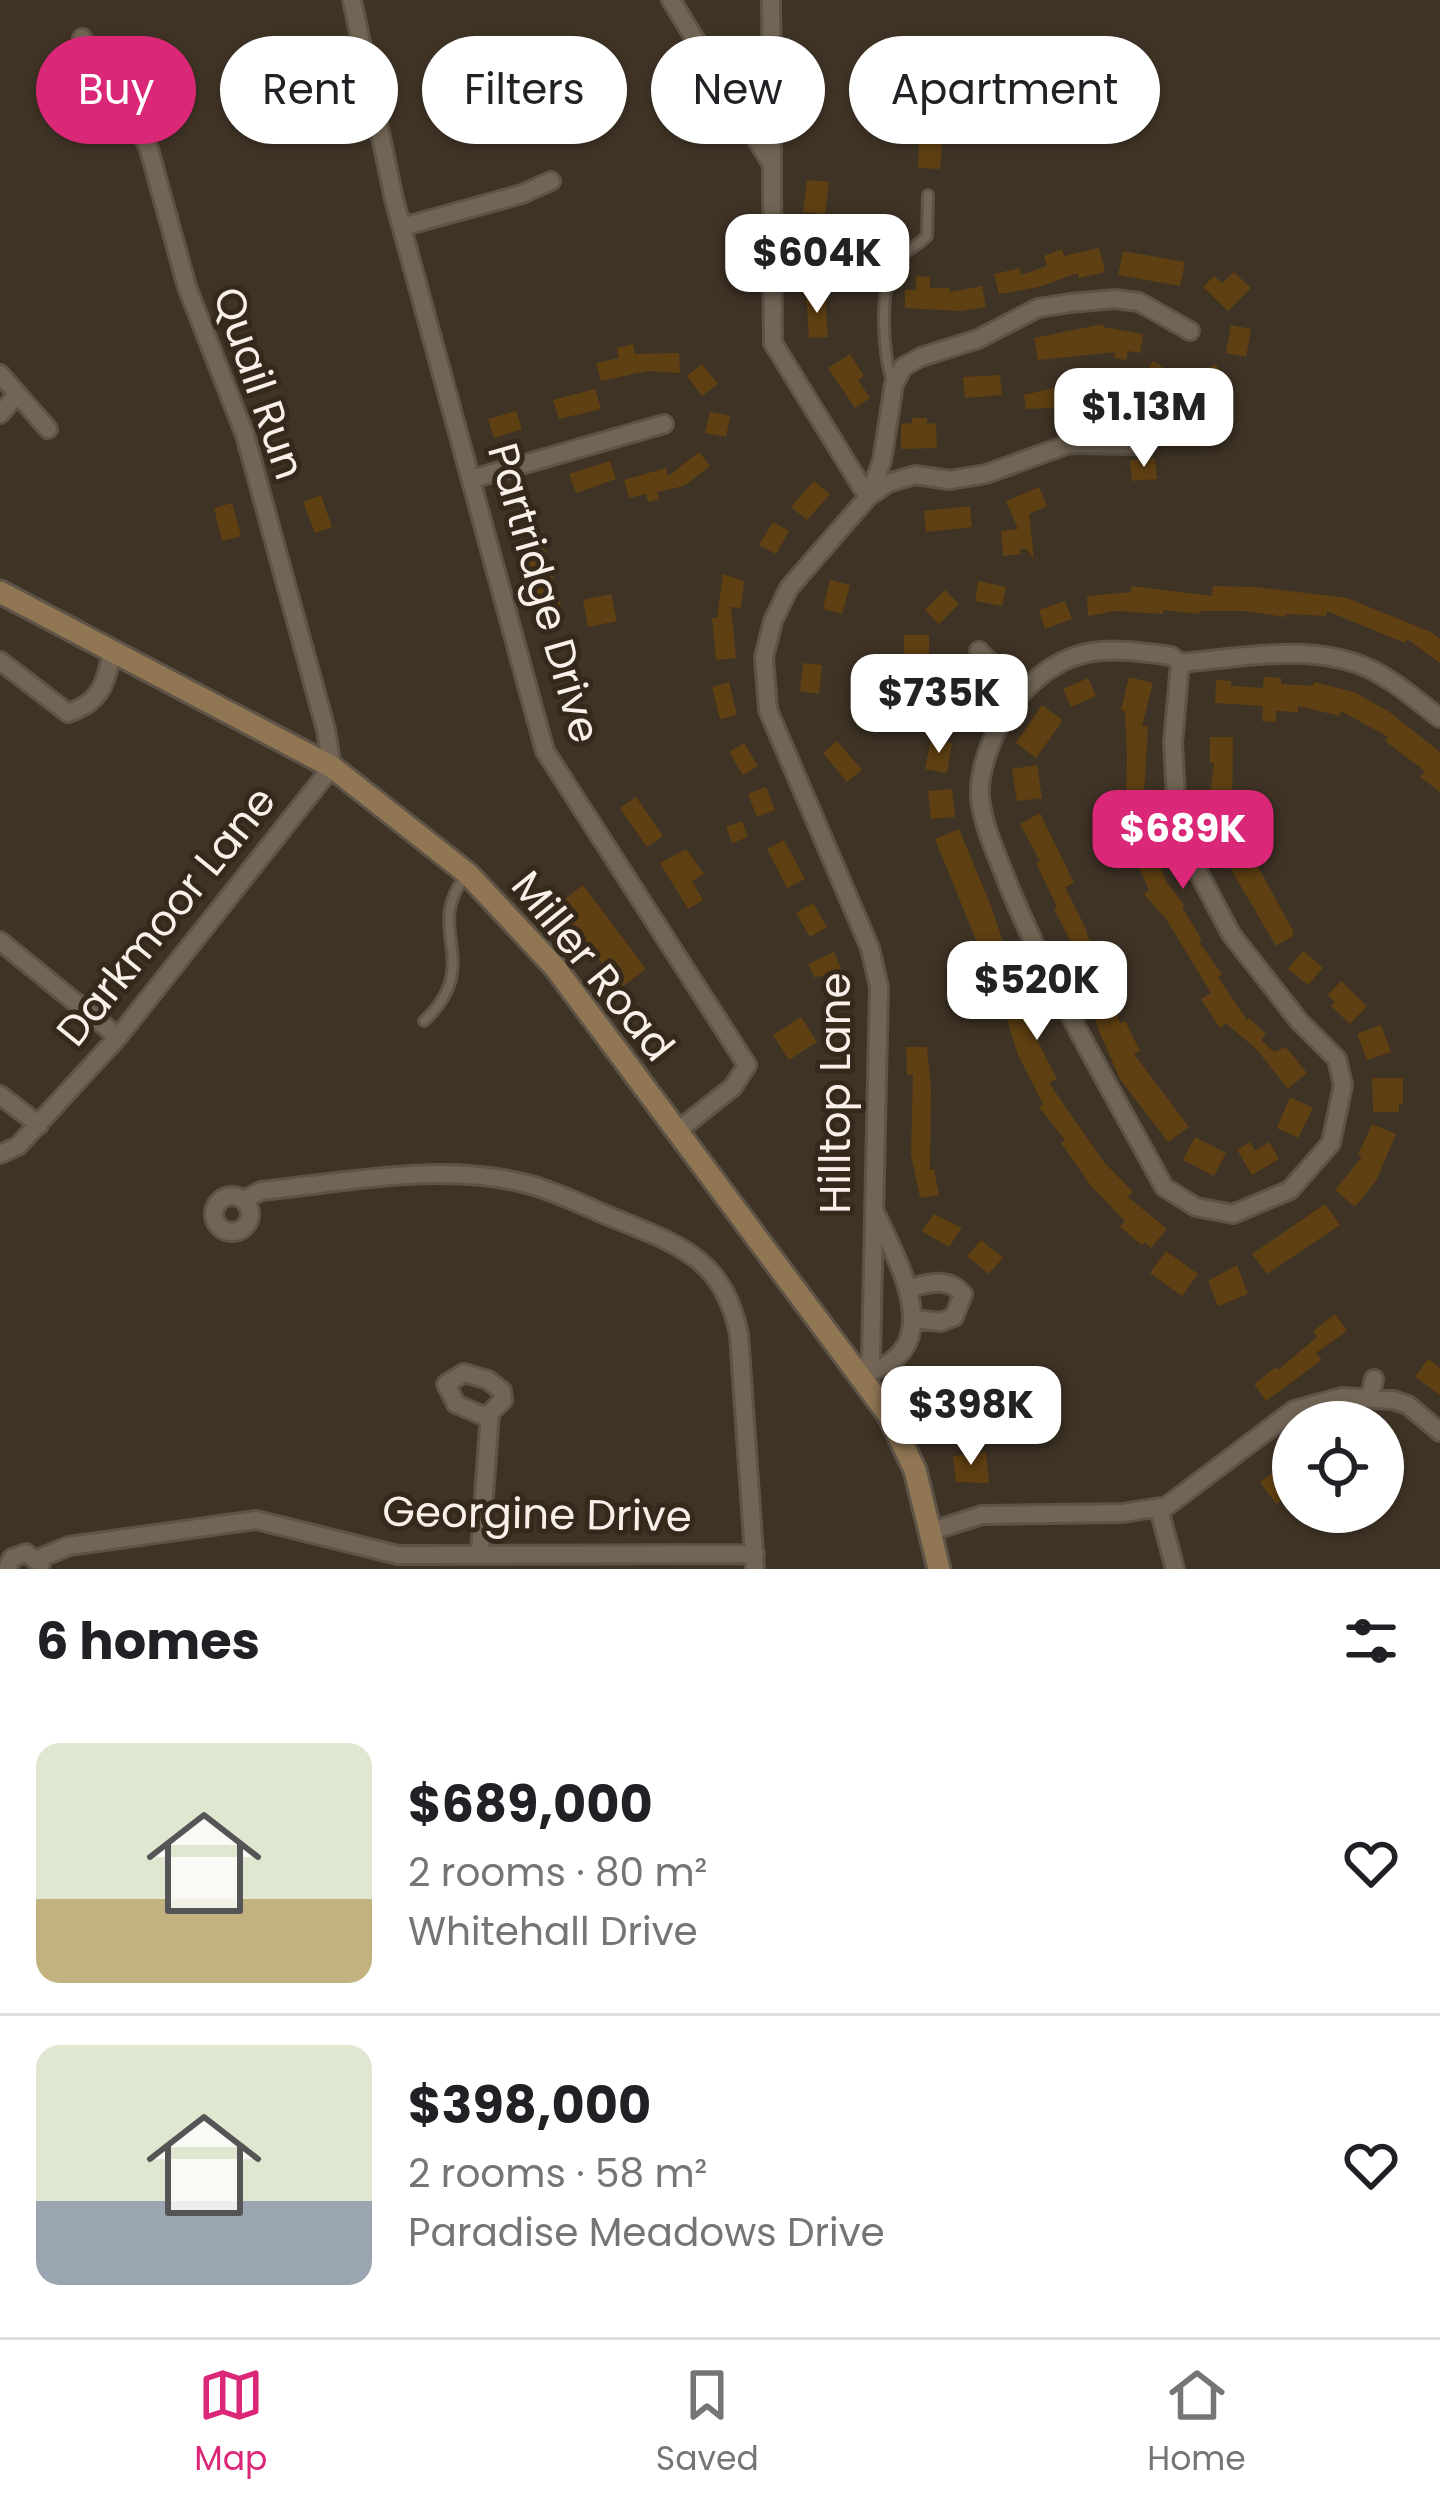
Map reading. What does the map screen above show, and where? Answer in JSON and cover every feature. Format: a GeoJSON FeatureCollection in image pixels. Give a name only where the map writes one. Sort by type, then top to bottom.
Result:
{"type":"FeatureCollection","features":[{"type":"Feature","properties":{"kind":"street","name":"Partridge Drive"},"geometry":{"type":"LineString","coordinates":[[352,0],[402,227],[545,751],[747,1065],[733,1087],[676,1132]]}},
{"type":"Feature","properties":{"kind":"street"},"geometry":{"type":"LineString","coordinates":[[671,0],[772,165]]}},
{"type":"Feature","properties":{"kind":"street"},"geometry":{"type":"LineString","coordinates":[[771,0],[773,343],[868,496]]}},
{"type":"Feature","properties":{"kind":"street","name":"Quail Run"},"geometry":{"type":"LineString","coordinates":[[146,144],[187,287],[245,435],[332,767]]}},
{"type":"Feature","properties":{"kind":"street"},"geometry":{"type":"LineString","coordinates":[[402,227],[522,194],[551,181]]}},
{"type":"Feature","properties":{"kind":"street"},"geometry":{"type":"LineString","coordinates":[[868,496],[882,461],[894,384],[903,367],[921,357],[961,346],[1038,308],[1115,299],[1139,302],[1190,331]]}},
{"type":"Feature","properties":{"kind":"street"},"geometry":{"type":"LineString","coordinates":[[0,374],[48,429]]}},
{"type":"Feature","properties":{"kind":"street"},"geometry":{"type":"LineString","coordinates":[[0,414],[17,395]]}},
{"type":"Feature","properties":{"kind":"street"},"geometry":{"type":"LineString","coordinates":[[472,479],[664,424]]}},
{"type":"Feature","properties":{"kind":"street","name":"Hilltop Lane"},"geometry":{"type":"LineString","coordinates":[[861,1374],[871,1357],[879,987],[870,948],[768,710],[764,657],[772,621],[789,588],[868,496],[888,483],[915,475],[950,480],[986,474],[1070,444],[1137,445]]}},
{"type":"Feature","properties":{"kind":"street","name":"Miller Road"},"geometry":{"type":"LineString","coordinates":[[0,592],[332,767],[467,874],[554,966],[861,1374],[888,1414],[915,1470],[939,1569]]}},
{"type":"Feature","properties":{"kind":"street"},"geometry":{"type":"LineString","coordinates":[[1180,663],[1173,743],[1178,834],[1231,934],[1299,1021],[1337,1059],[1343,1085],[1330,1143],[1290,1190],[1233,1214],[1196,1208],[1164,1187],[1036,952],[993,846],[980,797],[984,767],[1000,723],[1021,694],[1065,658],[1100,649],[1171,656],[1180,663],[1328,656],[1390,680],[1440,718]]}},
{"type":"Feature","properties":{"kind":"street"},"geometry":{"type":"LineString","coordinates":[[0,661],[68,713],[84,708],[110,679],[112,651]]}},
{"type":"Feature","properties":{"kind":"street"},"geometry":{"type":"LineString","coordinates":[[979,651],[1021,694]]}},
{"type":"Feature","properties":{"kind":"street","name":"Darkmoor Lane"},"geometry":{"type":"LineString","coordinates":[[0,1154],[18,1147],[118,1037],[332,767]]}},
{"type":"Feature","properties":{"kind":"street"},"geometry":{"type":"LineString","coordinates":[[0,941],[118,1037]]}},
{"type":"Feature","properties":{"kind":"street"},"geometry":{"type":"LineString","coordinates":[[0,1095],[38,1125]]}},
{"type":"Feature","properties":{"kind":"street"},"geometry":{"type":"LineString","coordinates":[[244,1200],[261,1191],[416,1175],[478,1175],[529,1184],[667,1239],[697,1256],[732,1302],[739,1334],[755,1562]]}},
{"type":"Feature","properties":{"kind":"street"},"geometry":{"type":"LineString","coordinates":[[861,1374],[881,1369],[897,1356],[909,1340],[913,1319],[909,1288],[872,1206]]}},
{"type":"Feature","properties":{"kind":"street"},"geometry":{"type":"LineString","coordinates":[[909,1288],[941,1281],[954,1284],[963,1294],[954,1317],[941,1322],[913,1319]]}},
{"type":"Feature","properties":{"kind":"street"},"geometry":{"type":"LineString","coordinates":[[1370,1398],[1374,1379]]}},
{"type":"Feature","properties":{"kind":"street"},"geometry":{"type":"LineString","coordinates":[[932,1531],[982,1515],[1160,1508],[1294,1410],[1342,1397],[1408,1405],[1440,1432]]}},
{"type":"Feature","properties":{"kind":"street"},"geometry":{"type":"LineString","coordinates":[[480,1552],[490,1413]]}},
{"type":"Feature","properties":{"kind":"street"},"geometry":{"type":"LineString","coordinates":[[1160,1508],[1175,1569]]}},
{"type":"Feature","properties":{"kind":"street","name":"Georgine Drive"},"geometry":{"type":"LineString","coordinates":[[7,1569],[19,1554],[40,1564],[69,1546],[256,1520],[398,1555],[480,1552],[755,1562]]}},
{"type":"Feature","properties":{"kind":"lane"},"geometry":{"type":"LineString","coordinates":[[894,384],[885,350],[889,274],[895,261],[927,236],[928,195]]}},
{"type":"Feature","properties":{"kind":"lane"},"geometry":{"type":"LineString","coordinates":[[424,1021],[440,1006],[453,979],[448,908],[451,895],[467,874]]}},
{"type":"Feature","properties":{"kind":"building"},"geometry":{"type":"Polygon","coordinates":[[[919,144],[942,144],[940,169],[918,168],[919,144]]]}},
{"type":"Feature","properties":{"kind":"building"},"geometry":{"type":"Polygon","coordinates":[[[807,180],[829,182],[825,214],[803,212],[807,180]]]}},
{"type":"Feature","properties":{"kind":"building"},"geometry":{"type":"Polygon","coordinates":[[[806,241],[826,242],[824,272],[804,271],[806,241]]]}},
{"type":"Feature","properties":{"kind":"building"},"geometry":{"type":"Polygon","coordinates":[[[1099,248],[1105,272],[1079,278],[1078,273],[999,294],[994,274],[1020,268],[1021,275],[1047,266],[1044,256],[1062,249],[1064,256],[1099,248]]]}},
{"type":"Feature","properties":{"kind":"building"},"geometry":{"type":"Polygon","coordinates":[[[1123,251],[1185,262],[1180,286],[1118,275],[1123,251]]]}},
{"type":"Feature","properties":{"kind":"building"},"geometry":{"type":"Polygon","coordinates":[[[1234,272],[1251,288],[1228,311],[1203,287],[1214,276],[1222,283],[1234,272]]]}},
{"type":"Feature","properties":{"kind":"building"},"geometry":{"type":"Polygon","coordinates":[[[916,276],[930,277],[930,288],[950,288],[950,292],[982,286],[986,307],[961,311],[905,308],[905,290],[916,290],[916,276]]]}},
{"type":"Feature","properties":{"kind":"building"},"geometry":{"type":"Polygon","coordinates":[[[825,294],[828,337],[809,338],[806,295],[825,294]]]}},
{"type":"Feature","properties":{"kind":"building"},"geometry":{"type":"Polygon","coordinates":[[[1103,324],[1143,334],[1140,353],[1128,351],[1126,360],[1114,358],[1115,352],[1038,360],[1034,338],[1103,324]]]}},
{"type":"Feature","properties":{"kind":"building"},"geometry":{"type":"Polygon","coordinates":[[[1231,325],[1251,329],[1246,357],[1226,353],[1231,325]]]}},
{"type":"Feature","properties":{"kind":"building"},"geometry":{"type":"Polygon","coordinates":[[[633,344],[635,354],[679,353],[680,373],[647,371],[601,381],[596,363],[619,358],[617,348],[633,344]]]}},
{"type":"Feature","properties":{"kind":"building"},"geometry":{"type":"Polygon","coordinates":[[[850,354],[864,376],[858,380],[870,398],[855,408],[828,368],[850,354]]]}},
{"type":"Feature","properties":{"kind":"building"},"geometry":{"type":"Polygon","coordinates":[[[1153,361],[1179,377],[1167,396],[1141,380],[1153,361]]]}},
{"type":"Feature","properties":{"kind":"building"},"geometry":{"type":"Polygon","coordinates":[[[702,364],[718,384],[702,396],[687,376],[702,364]]]}},
{"type":"Feature","properties":{"kind":"building"},"geometry":{"type":"Polygon","coordinates":[[[1216,364],[1226,385],[1199,398],[1189,378],[1216,364]]]}},
{"type":"Feature","properties":{"kind":"building"},"geometry":{"type":"Polygon","coordinates":[[[1000,375],[1002,395],[965,398],[963,377],[1000,375]]]}},
{"type":"Feature","properties":{"kind":"building"},"geometry":{"type":"Polygon","coordinates":[[[1066,385],[1069,407],[1026,409],[1024,395],[1066,385]]]}},
{"type":"Feature","properties":{"kind":"building"},"geometry":{"type":"Polygon","coordinates":[[[595,389],[601,409],[559,419],[553,400],[595,389]]]}},
{"type":"Feature","properties":{"kind":"building"},"geometry":{"type":"Polygon","coordinates":[[[516,411],[522,429],[494,438],[488,419],[516,411]]]}},
{"type":"Feature","properties":{"kind":"building"},"geometry":{"type":"Polygon","coordinates":[[[710,412],[730,416],[726,437],[705,433],[710,412]]]}},
{"type":"Feature","properties":{"kind":"building"},"geometry":{"type":"Polygon","coordinates":[[[912,418],[936,423],[937,448],[901,449],[901,424],[912,423],[912,418]]]}},
{"type":"Feature","properties":{"kind":"building"},"geometry":{"type":"Polygon","coordinates":[[[699,452],[710,466],[684,486],[657,492],[659,499],[648,502],[646,494],[629,498],[624,480],[666,468],[668,476],[699,452]]]}},
{"type":"Feature","properties":{"kind":"building"},"geometry":{"type":"Polygon","coordinates":[[[1155,458],[1157,479],[1132,481],[1130,460],[1155,458]]]}},
{"type":"Feature","properties":{"kind":"building"},"geometry":{"type":"Polygon","coordinates":[[[610,461],[616,479],[576,493],[569,474],[610,461]]]}},
{"type":"Feature","properties":{"kind":"building"},"geometry":{"type":"Polygon","coordinates":[[[814,481],[830,494],[807,520],[791,507],[814,481]]]}},
{"type":"Feature","properties":{"kind":"building"},"geometry":{"type":"Polygon","coordinates":[[[1039,487],[1047,506],[1029,514],[1034,559],[1026,549],[1003,556],[1001,531],[1018,529],[1006,501],[1039,487]]]}},
{"type":"Feature","properties":{"kind":"building"},"geometry":{"type":"Polygon","coordinates":[[[321,495],[332,527],[315,533],[303,502],[321,495]]]}},
{"type":"Feature","properties":{"kind":"building"},"geometry":{"type":"Polygon","coordinates":[[[232,503],[241,536],[222,541],[214,508],[232,503]]]}},
{"type":"Feature","properties":{"kind":"building"},"geometry":{"type":"Polygon","coordinates":[[[970,506],[972,527],[926,532],[924,511],[970,506]]]}},
{"type":"Feature","properties":{"kind":"building"},"geometry":{"type":"Polygon","coordinates":[[[773,522],[789,531],[776,554],[759,545],[773,522]]]}},
{"type":"Feature","properties":{"kind":"building"},"geometry":{"type":"Polygon","coordinates":[[[543,542],[566,623],[547,629],[524,547],[543,542]]]}},
{"type":"Feature","properties":{"kind":"building"},"geometry":{"type":"Polygon","coordinates":[[[723,574],[744,581],[741,608],[731,607],[736,658],[716,660],[712,618],[717,618],[723,574]]]}},
{"type":"Feature","properties":{"kind":"building"},"geometry":{"type":"Polygon","coordinates":[[[830,580],[850,585],[842,614],[823,609],[830,580]]]}},
{"type":"Feature","properties":{"kind":"building"},"geometry":{"type":"Polygon","coordinates":[[[978,581],[1006,587],[1002,606],[975,601],[978,581]]]}},
{"type":"Feature","properties":{"kind":"building"},"geometry":{"type":"Polygon","coordinates":[[[1131,586],[1212,596],[1213,586],[1256,587],[1347,598],[1431,632],[1440,639],[1440,663],[1407,639],[1405,643],[1327,611],[1326,616],[1285,617],[1245,611],[1163,610],[1163,614],[1116,611],[1088,616],[1087,596],[1131,592],[1131,586]]]}},
{"type":"Feature","properties":{"kind":"building"},"geometry":{"type":"Polygon","coordinates":[[[945,590],[959,604],[939,624],[925,610],[945,590]]]}},
{"type":"Feature","properties":{"kind":"building"},"geometry":{"type":"Polygon","coordinates":[[[611,594],[617,621],[588,627],[583,600],[611,594]]]}},
{"type":"Feature","properties":{"kind":"building"},"geometry":{"type":"Polygon","coordinates":[[[1065,601],[1072,619],[1045,629],[1039,610],[1065,601]]]}},
{"type":"Feature","properties":{"kind":"building"},"geometry":{"type":"Polygon","coordinates":[[[904,635],[929,635],[929,668],[904,668],[904,635]]]}},
{"type":"Feature","properties":{"kind":"building"},"geometry":{"type":"Polygon","coordinates":[[[803,663],[822,665],[819,694],[800,691],[803,663]]]}},
{"type":"Feature","properties":{"kind":"building"},"geometry":{"type":"Polygon","coordinates":[[[1129,677],[1153,683],[1142,726],[1148,726],[1144,795],[1149,842],[1199,942],[1222,974],[1218,977],[1247,1020],[1266,1034],[1261,1040],[1274,1052],[1286,1047],[1307,1073],[1288,1089],[1257,1050],[1226,1023],[1220,1028],[1201,999],[1211,993],[1166,919],[1144,894],[1149,890],[1130,847],[1126,809],[1125,711],[1121,710],[1129,677]]]}},
{"type":"Feature","properties":{"kind":"building"},"geometry":{"type":"Polygon","coordinates":[[[1264,677],[1281,678],[1281,684],[1313,686],[1314,682],[1354,692],[1388,711],[1440,752],[1440,792],[1420,777],[1425,771],[1385,741],[1388,737],[1341,711],[1340,716],[1298,706],[1298,712],[1276,711],[1276,722],[1262,721],[1263,706],[1215,703],[1216,680],[1263,688],[1264,677]]]}},
{"type":"Feature","properties":{"kind":"building"},"geometry":{"type":"Polygon","coordinates":[[[1088,678],[1096,696],[1071,707],[1063,689],[1088,678]]]}},
{"type":"Feature","properties":{"kind":"building"},"geometry":{"type":"Polygon","coordinates":[[[729,682],[737,715],[720,719],[712,687],[729,682]]]}},
{"type":"Feature","properties":{"kind":"building"},"geometry":{"type":"Polygon","coordinates":[[[955,688],[972,698],[957,722],[940,711],[955,688]]]}},
{"type":"Feature","properties":{"kind":"building"},"geometry":{"type":"Polygon","coordinates":[[[1042,705],[1061,723],[1036,758],[1016,743],[1042,705]]]}},
{"type":"Feature","properties":{"kind":"building"},"geometry":{"type":"Polygon","coordinates":[[[1210,737],[1233,737],[1232,816],[1207,814],[1214,763],[1210,763],[1210,737]]]}},
{"type":"Feature","properties":{"kind":"building"},"geometry":{"type":"Polygon","coordinates":[[[931,739],[952,743],[947,773],[925,769],[931,739]]]}},
{"type":"Feature","properties":{"kind":"building"},"geometry":{"type":"Polygon","coordinates":[[[837,741],[862,770],[847,782],[823,753],[837,741]]]}},
{"type":"Feature","properties":{"kind":"building"},"geometry":{"type":"Polygon","coordinates":[[[744,743],[758,766],[743,775],[729,752],[744,743]]]}},
{"type":"Feature","properties":{"kind":"building"},"geometry":{"type":"Polygon","coordinates":[[[1037,765],[1042,798],[1017,801],[1012,769],[1037,765]]]}},
{"type":"Feature","properties":{"kind":"building"},"geometry":{"type":"Polygon","coordinates":[[[766,787],[775,810],[757,817],[748,794],[766,787]]]}},
{"type":"Feature","properties":{"kind":"building"},"geometry":{"type":"Polygon","coordinates":[[[952,789],[955,817],[931,819],[928,791],[952,789]]]}},
{"type":"Feature","properties":{"kind":"building"},"geometry":{"type":"Polygon","coordinates":[[[636,797],[663,836],[647,847],[620,808],[636,797]]]}},
{"type":"Feature","properties":{"kind":"building"},"geometry":{"type":"Polygon","coordinates":[[[1040,813],[1074,883],[1065,887],[1120,1023],[1125,1021],[1140,1051],[1134,1054],[1189,1127],[1168,1142],[1120,1079],[1100,1033],[1070,949],[1074,948],[1020,824],[1040,813]]]}},
{"type":"Feature","properties":{"kind":"building"},"geometry":{"type":"Polygon","coordinates":[[[742,821],[748,837],[732,843],[726,827],[742,821]]]}},
{"type":"Feature","properties":{"kind":"building"},"geometry":{"type":"Polygon","coordinates":[[[1237,828],[1293,931],[1293,936],[1276,946],[1215,842],[1237,828]]]}},
{"type":"Feature","properties":{"kind":"building"},"geometry":{"type":"Polygon","coordinates":[[[959,829],[991,906],[1003,952],[1041,1036],[1036,1038],[1057,1079],[1049,1083],[1103,1161],[1133,1192],[1128,1197],[1167,1229],[1151,1248],[1120,1227],[1125,1221],[1091,1186],[1039,1107],[1043,1104],[1018,1055],[1004,1010],[979,971],[987,967],[935,839],[959,829]]]}},
{"type":"Feature","properties":{"kind":"building"},"geometry":{"type":"Polygon","coordinates":[[[784,840],[805,879],[787,888],[767,849],[784,840]]]}},
{"type":"Feature","properties":{"kind":"building"},"geometry":{"type":"Polygon","coordinates":[[[686,849],[704,874],[692,881],[703,900],[688,909],[660,863],[686,849]]]}},
{"type":"Feature","properties":{"kind":"building"},"geometry":{"type":"Polygon","coordinates":[[[583,885],[646,969],[621,988],[557,905],[583,885]]]}},
{"type":"Feature","properties":{"kind":"building"},"geometry":{"type":"Polygon","coordinates":[[[813,903],[827,927],[810,937],[796,913],[813,903]]]}},
{"type":"Feature","properties":{"kind":"building"},"geometry":{"type":"Polygon","coordinates":[[[1303,951],[1323,968],[1308,985],[1288,969],[1303,951]]]}},
{"type":"Feature","properties":{"kind":"building"},"geometry":{"type":"Polygon","coordinates":[[[834,952],[847,982],[829,990],[822,975],[815,978],[808,964],[834,952]]]}},
{"type":"Feature","properties":{"kind":"building"},"geometry":{"type":"Polygon","coordinates":[[[1341,981],[1367,1006],[1350,1024],[1331,1006],[1335,1002],[1328,995],[1341,981]]]}},
{"type":"Feature","properties":{"kind":"building"},"geometry":{"type":"Polygon","coordinates":[[[801,1017],[817,1042],[789,1060],[773,1035],[801,1017]]]}},
{"type":"Feature","properties":{"kind":"building"},"geometry":{"type":"Polygon","coordinates":[[[1381,1025],[1391,1052],[1367,1060],[1357,1034],[1381,1025]]]}},
{"type":"Feature","properties":{"kind":"building"},"geometry":{"type":"Polygon","coordinates":[[[906,1047],[927,1047],[931,1089],[930,1170],[934,1169],[939,1195],[920,1198],[911,1155],[913,1075],[907,1075],[906,1047]]]}},
{"type":"Feature","properties":{"kind":"building"},"geometry":{"type":"Polygon","coordinates":[[[1372,1078],[1403,1078],[1399,1112],[1373,1112],[1372,1078]]]}},
{"type":"Feature","properties":{"kind":"building"},"geometry":{"type":"Polygon","coordinates":[[[1290,1097],[1313,1108],[1298,1138],[1277,1128],[1290,1097]]]}},
{"type":"Feature","properties":{"kind":"building"},"geometry":{"type":"Polygon","coordinates":[[[1372,1124],[1396,1134],[1376,1181],[1355,1207],[1335,1190],[1362,1157],[1358,1155],[1372,1124]]]}},
{"type":"Feature","properties":{"kind":"building"},"geometry":{"type":"Polygon","coordinates":[[[1195,1137],[1226,1153],[1214,1176],[1183,1160],[1195,1137]]]}},
{"type":"Feature","properties":{"kind":"building"},"geometry":{"type":"Polygon","coordinates":[[[1250,1142],[1255,1151],[1269,1142],[1279,1159],[1252,1175],[1237,1150],[1250,1142]]]}},
{"type":"Feature","properties":{"kind":"building"},"geometry":{"type":"Polygon","coordinates":[[[1325,1204],[1340,1225],[1267,1274],[1252,1254],[1325,1204]]]}},
{"type":"Feature","properties":{"kind":"building"},"geometry":{"type":"Polygon","coordinates":[[[934,1214],[962,1228],[949,1247],[922,1231],[934,1214]]]}},
{"type":"Feature","properties":{"kind":"building"},"geometry":{"type":"Polygon","coordinates":[[[981,1240],[1003,1258],[989,1274],[967,1256],[981,1240]]]}},
{"type":"Feature","properties":{"kind":"building"},"geometry":{"type":"Polygon","coordinates":[[[1166,1251],[1198,1274],[1182,1296],[1150,1273],[1166,1251]]]}},
{"type":"Feature","properties":{"kind":"building"},"geometry":{"type":"Polygon","coordinates":[[[1237,1265],[1248,1294],[1218,1306],[1208,1281],[1237,1265]]]}},
{"type":"Feature","properties":{"kind":"building"},"geometry":{"type":"Polygon","coordinates":[[[1335,1314],[1347,1331],[1316,1353],[1322,1360],[1266,1401],[1254,1384],[1317,1337],[1313,1331],[1335,1314]]]}},
{"type":"Feature","properties":{"kind":"building"},"geometry":{"type":"Polygon","coordinates":[[[1428,1359],[1440,1368],[1440,1395],[1415,1377],[1428,1359]]]}},
{"type":"Feature","properties":{"kind":"building"},"geometry":{"type":"Polygon","coordinates":[[[986,1452],[989,1483],[956,1482],[953,1456],[986,1452]]]}},
{"type":"Feature","properties":{"kind":"building"},"geometry":{"type":"Polygon","coordinates":[[[1272,1473],[1272,1498],[1260,1482],[1272,1473]]]}}]}
